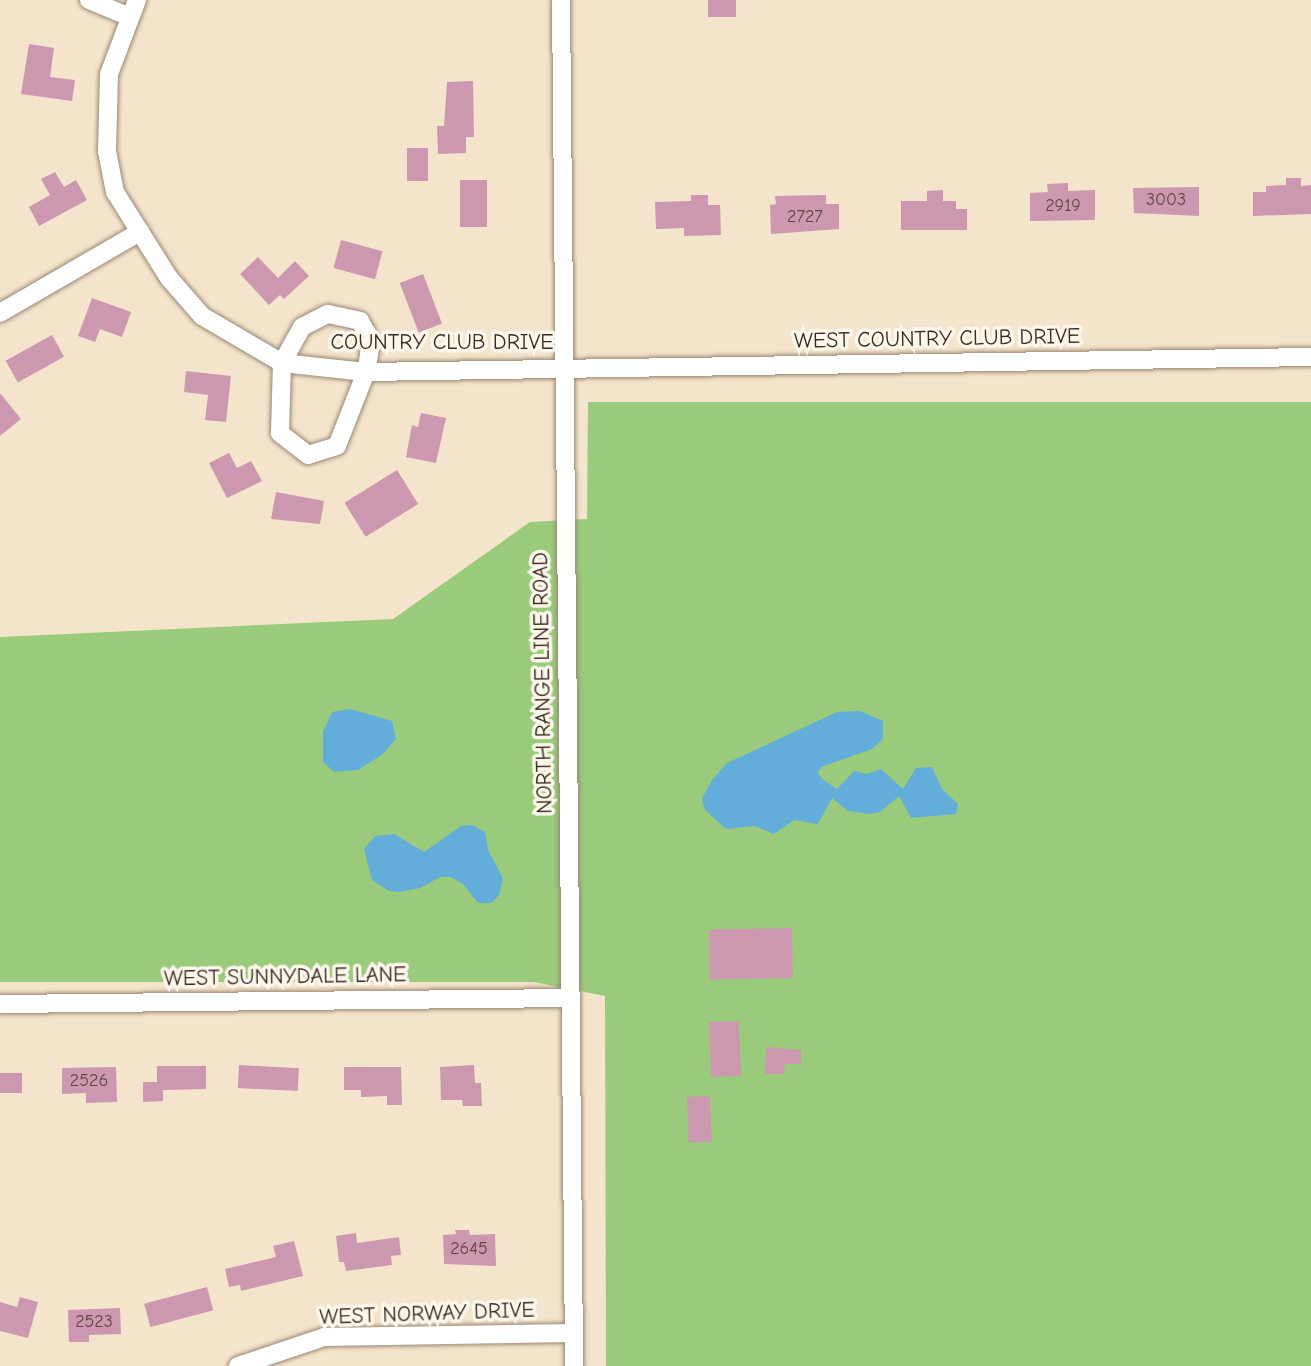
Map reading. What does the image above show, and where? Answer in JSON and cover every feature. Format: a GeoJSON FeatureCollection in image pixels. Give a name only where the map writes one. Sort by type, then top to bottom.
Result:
{"type":"FeatureCollection","features":[{"type":"Feature","properties":{"kind":"street"},"geometry":{"type":"LineString","coordinates":[[89,0],[134,8]]}},
{"type":"Feature","properties":{"kind":"street","name":"NORTH RANGE LINE ROAD"},"geometry":{"type":"LineString","coordinates":[[561,0],[574,1366]]}},
{"type":"Feature","properties":{"kind":"street","name":"COUNTRY CLUB DRIVE"},"geometry":{"type":"LineString","coordinates":[[134,8],[109,74],[107,151],[115,192],[169,278],[202,316],[282,363],[366,372],[564,368]]}},
{"type":"Feature","properties":{"kind":"street"},"geometry":{"type":"LineString","coordinates":[[0,313],[140,232]]}},
{"type":"Feature","properties":{"kind":"street"},"geometry":{"type":"LineString","coordinates":[[328,314],[360,321],[371,342],[366,372],[337,446],[308,455],[280,433],[282,363],[302,327],[328,314]]}},
{"type":"Feature","properties":{"kind":"street","name":"WEST COUNTRY CLUB DRIVE"},"geometry":{"type":"LineString","coordinates":[[564,368],[1311,357]]}},
{"type":"Feature","properties":{"kind":"street","name":"WEST SUNNYDALE LANE"},"geometry":{"type":"LineString","coordinates":[[0,1004],[570,998]]}},
{"type":"Feature","properties":{"kind":"street","name":"WEST NORWAY DRIVE"},"geometry":{"type":"LineString","coordinates":[[238,1366],[324,1337],[574,1333]]}},
{"type":"Feature","properties":{"kind":"green space"},"geometry":{"type":"Polygon","coordinates":[[[588,402],[1311,402],[1311,1366],[606,1366],[605,996],[534,982],[0,982],[0,637],[393,619],[530,522],[587,519],[588,402]]]}},
{"type":"Feature","properties":{"kind":"water"},"geometry":{"type":"Polygon","coordinates":[[[350,709],[392,721],[396,739],[383,754],[358,770],[334,772],[323,762],[323,732],[332,712],[350,709]]]}},
{"type":"Feature","properties":{"kind":"water"},"geometry":{"type":"Polygon","coordinates":[[[860,711],[883,721],[883,739],[872,749],[821,767],[818,773],[822,779],[837,789],[854,771],[867,774],[881,769],[903,789],[916,768],[932,767],[942,789],[958,804],[956,814],[911,818],[899,796],[880,812],[869,814],[848,811],[832,798],[818,824],[794,820],[774,834],[754,826],[726,829],[705,810],[702,799],[712,780],[727,763],[837,712],[860,711]]]}},
{"type":"Feature","properties":{"kind":"water"},"geometry":{"type":"Polygon","coordinates":[[[472,825],[485,832],[488,850],[503,878],[499,895],[492,903],[478,903],[463,884],[450,877],[440,877],[420,888],[399,892],[389,891],[372,880],[364,849],[375,836],[394,834],[424,852],[461,826],[472,825]]]}},
{"type":"Feature","properties":{"kind":"building"},"geometry":{"type":"Polygon","coordinates":[[[708,0],[736,0],[736,17],[708,17],[708,0]]]}},
{"type":"Feature","properties":{"kind":"building"},"geometry":{"type":"Polygon","coordinates":[[[29,44],[54,48],[50,77],[75,80],[72,101],[21,94],[29,44]]]}},
{"type":"Feature","properties":{"kind":"building"},"geometry":{"type":"Polygon","coordinates":[[[473,81],[474,137],[466,137],[466,153],[438,154],[437,126],[444,126],[447,82],[473,81]]]}},
{"type":"Feature","properties":{"kind":"building"},"geometry":{"type":"Polygon","coordinates":[[[407,148],[428,148],[428,181],[407,181],[407,148]]]}},
{"type":"Feature","properties":{"kind":"building"},"geometry":{"type":"Polygon","coordinates":[[[55,172],[64,187],[76,180],[87,200],[39,226],[29,207],[50,195],[41,179],[55,172]]]}},
{"type":"Feature","properties":{"kind":"building"},"geometry":{"type":"Polygon","coordinates":[[[1286,178],[1301,178],[1301,186],[1311,185],[1311,214],[1253,216],[1253,192],[1266,192],[1266,186],[1286,185],[1286,178]]]}},
{"type":"Feature","properties":{"kind":"building"},"geometry":{"type":"Polygon","coordinates":[[[460,180],[487,180],[487,227],[460,227],[460,180]]]}},
{"type":"Feature","properties":{"kind":"building"},"geometry":{"type":"Polygon","coordinates":[[[1068,183],[1068,191],[1095,190],[1095,220],[1030,221],[1030,193],[1048,192],[1047,184],[1068,183]]]}},
{"type":"Feature","properties":{"kind":"building"},"geometry":{"type":"Polygon","coordinates":[[[1199,187],[1199,216],[1134,213],[1133,188],[1199,187]]]}},
{"type":"Feature","properties":{"kind":"building"},"geometry":{"type":"Polygon","coordinates":[[[943,190],[943,201],[956,201],[956,209],[967,209],[967,230],[901,230],[901,201],[927,201],[927,191],[943,190]]]}},
{"type":"Feature","properties":{"kind":"building"},"geometry":{"type":"Polygon","coordinates":[[[691,195],[708,195],[708,205],[720,205],[721,235],[684,236],[684,228],[656,229],[655,202],[691,201],[691,195]]]}},
{"type":"Feature","properties":{"kind":"building"},"geometry":{"type":"Polygon","coordinates":[[[826,195],[826,204],[839,204],[839,229],[771,234],[770,205],[776,204],[775,196],[826,195]]]}},
{"type":"Feature","properties":{"kind":"building"},"geometry":{"type":"Polygon","coordinates":[[[341,240],[383,251],[375,279],[333,268],[341,240]]]}},
{"type":"Feature","properties":{"kind":"building"},"geometry":{"type":"Polygon","coordinates":[[[258,257],[278,278],[295,261],[309,276],[284,299],[280,295],[269,305],[240,274],[258,257]]]}},
{"type":"Feature","properties":{"kind":"building"},"geometry":{"type":"Polygon","coordinates":[[[423,274],[442,323],[419,332],[400,283],[423,274]]]}},
{"type":"Feature","properties":{"kind":"building"},"geometry":{"type":"Polygon","coordinates":[[[92,298],[131,312],[122,337],[100,329],[95,342],[78,336],[92,298]]]}},
{"type":"Feature","properties":{"kind":"building"},"geometry":{"type":"Polygon","coordinates":[[[52,335],[64,357],[18,383],[6,361],[52,335]]]}},
{"type":"Feature","properties":{"kind":"building"},"geometry":{"type":"Polygon","coordinates":[[[186,371],[231,376],[226,422],[205,420],[208,395],[184,392],[186,371]]]}},
{"type":"Feature","properties":{"kind":"building"},"geometry":{"type":"Polygon","coordinates":[[[0,393],[21,419],[0,436],[0,393]]]}},
{"type":"Feature","properties":{"kind":"building"},"geometry":{"type":"Polygon","coordinates":[[[421,413],[446,418],[436,463],[406,457],[412,425],[418,427],[421,413]]]}},
{"type":"Feature","properties":{"kind":"building"},"geometry":{"type":"Polygon","coordinates":[[[229,453],[237,468],[251,461],[262,481],[227,498],[209,463],[229,453]]]}},
{"type":"Feature","properties":{"kind":"building"},"geometry":{"type":"Polygon","coordinates":[[[397,470],[418,504],[366,537],[344,503],[397,470]]]}},
{"type":"Feature","properties":{"kind":"building"},"geometry":{"type":"Polygon","coordinates":[[[276,492],[324,501],[320,524],[271,519],[276,492]]]}},
{"type":"Feature","properties":{"kind":"building"},"geometry":{"type":"Polygon","coordinates":[[[792,928],[793,978],[710,979],[709,929],[792,928]]]}},
{"type":"Feature","properties":{"kind":"building"},"geometry":{"type":"Polygon","coordinates":[[[739,1021],[741,1076],[711,1077],[709,1022],[739,1021]]]}},
{"type":"Feature","properties":{"kind":"building"},"geometry":{"type":"Polygon","coordinates":[[[766,1047],[801,1050],[801,1064],[785,1064],[784,1074],[765,1074],[766,1047]]]}},
{"type":"Feature","properties":{"kind":"building"},"geometry":{"type":"Polygon","coordinates":[[[239,1065],[299,1068],[298,1091],[238,1088],[239,1065]]]}},
{"type":"Feature","properties":{"kind":"building"},"geometry":{"type":"Polygon","coordinates":[[[474,1065],[475,1083],[481,1083],[482,1106],[463,1106],[462,1100],[441,1100],[440,1067],[474,1065]]]}},
{"type":"Feature","properties":{"kind":"building"},"geometry":{"type":"Polygon","coordinates":[[[157,1066],[206,1066],[206,1089],[163,1090],[163,1101],[143,1102],[143,1082],[157,1082],[157,1066]]]}},
{"type":"Feature","properties":{"kind":"building"},"geometry":{"type":"Polygon","coordinates":[[[116,1067],[117,1102],[86,1103],[86,1093],[62,1094],[62,1068],[116,1067]]]}},
{"type":"Feature","properties":{"kind":"building"},"geometry":{"type":"Polygon","coordinates":[[[344,1067],[401,1067],[402,1105],[387,1105],[387,1096],[361,1097],[361,1090],[344,1090],[344,1067]]]}},
{"type":"Feature","properties":{"kind":"building"},"geometry":{"type":"Polygon","coordinates":[[[0,1073],[22,1073],[22,1093],[0,1093],[0,1073]]]}},
{"type":"Feature","properties":{"kind":"building"},"geometry":{"type":"Polygon","coordinates":[[[710,1096],[712,1142],[689,1143],[687,1097],[710,1096]]]}},
{"type":"Feature","properties":{"kind":"building"},"geometry":{"type":"Polygon","coordinates":[[[455,1230],[469,1230],[470,1235],[495,1234],[496,1266],[444,1264],[443,1235],[456,1234],[455,1230]]]}},
{"type":"Feature","properties":{"kind":"building"},"geometry":{"type":"Polygon","coordinates":[[[356,1233],[357,1243],[399,1237],[401,1255],[391,1256],[392,1265],[346,1271],[344,1262],[339,1262],[336,1236],[356,1233]]]}},
{"type":"Feature","properties":{"kind":"building"},"geometry":{"type":"Polygon","coordinates":[[[294,1241],[303,1276],[241,1291],[240,1285],[229,1287],[225,1269],[276,1257],[273,1246],[294,1241]]]}},
{"type":"Feature","properties":{"kind":"building"},"geometry":{"type":"Polygon","coordinates":[[[207,1287],[213,1310],[150,1327],[144,1304],[207,1287]]]}},
{"type":"Feature","properties":{"kind":"building"},"geometry":{"type":"Polygon","coordinates":[[[20,1297],[38,1302],[28,1338],[0,1331],[0,1302],[17,1307],[20,1297]]]}},
{"type":"Feature","properties":{"kind":"building"},"geometry":{"type":"Polygon","coordinates":[[[120,1308],[121,1334],[89,1335],[89,1342],[69,1342],[68,1310],[120,1308]]]}}]}
